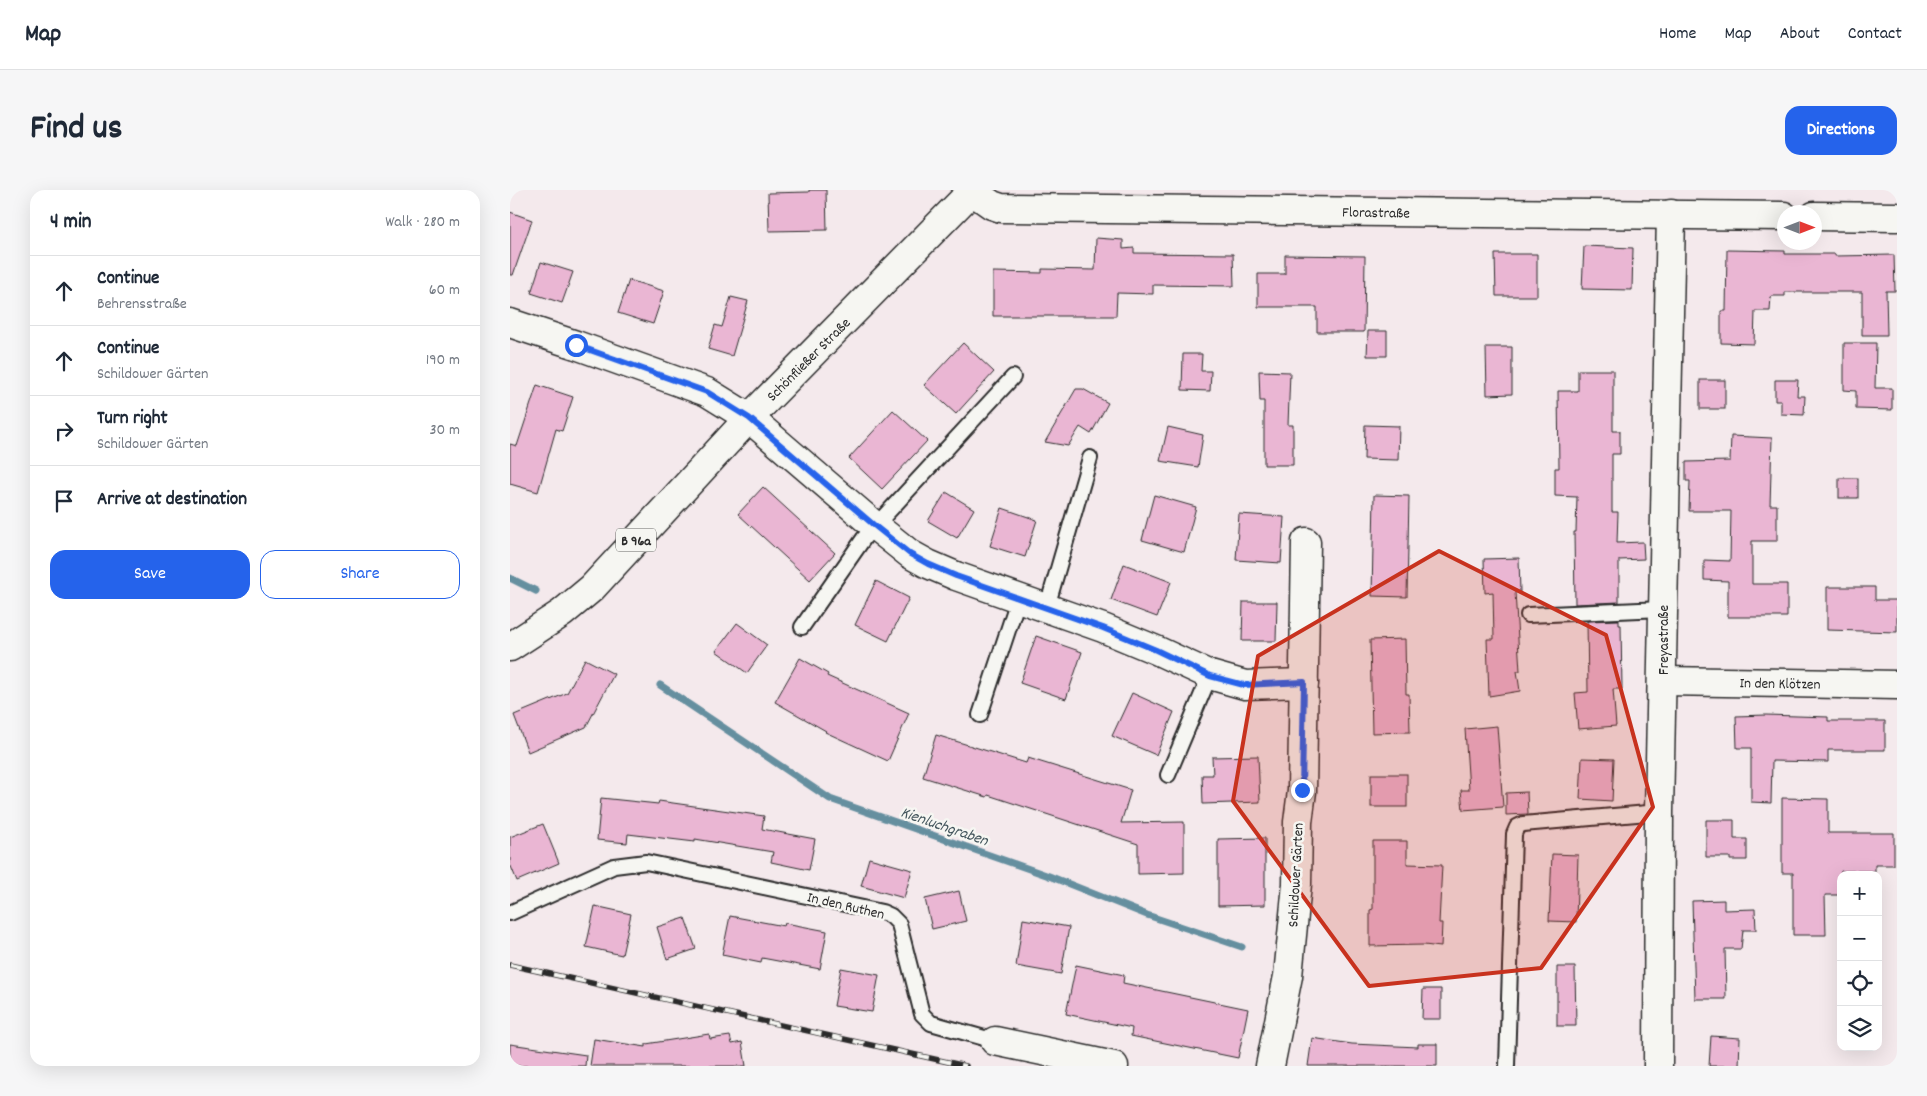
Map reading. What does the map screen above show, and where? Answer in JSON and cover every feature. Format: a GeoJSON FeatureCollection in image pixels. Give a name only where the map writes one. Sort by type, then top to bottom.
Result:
{"type":"FeatureCollection","features":[{"type":"Feature","properties":{"kind":"street","name":"Florastraße"},"geometry":{"type":"LineString","coordinates":[[973,191],[992,205],[1001,208],[1777,216]]}},
{"type":"Feature","properties":{"kind":"street","name":"Schönfließer Straße"},"geometry":{"type":"LineString","coordinates":[[510,648],[562,613],[592,588],[749,418],[973,191]]}},
{"type":"Feature","properties":{"kind":"street","name":"Freyastraße"},"geometry":{"type":"LineString","coordinates":[[1658,1066],[1659,812],[1663,681],[1662,609],[1671,214]]}},
{"type":"Feature","properties":{"kind":"street"},"geometry":{"type":"LineString","coordinates":[[1822,216],[1897,217]]}},
{"type":"Feature","properties":{"kind":"street"},"geometry":{"type":"LineString","coordinates":[[510,323],[707,392],[749,418],[875,526],[910,554],[928,564],[956,576],[1047,607],[1156,650],[1210,676],[1244,685],[1304,682]]}},
{"type":"Feature","properties":{"kind":"street","name":"Schildower Gärten"},"geometry":{"type":"LineString","coordinates":[[1270,1066],[1288,976],[1297,884],[1298,822],[1302,790],[1306,542]]}},
{"type":"Feature","properties":{"kind":"street","name":"In den Klötzen"},"geometry":{"type":"LineString","coordinates":[[1663,681],[1897,685]]}},
{"type":"Feature","properties":{"kind":"street","name":"In den Ruthen"},"geometry":{"type":"LineString","coordinates":[[995,1041],[1114,1066]]}},
{"type":"Feature","properties":{"kind":"lane"},"geometry":{"type":"LineString","coordinates":[[802,627],[864,538],[1013,377]]}},
{"type":"Feature","properties":{"kind":"lane"},"geometry":{"type":"LineString","coordinates":[[1047,607],[1090,458]]}},
{"type":"Feature","properties":{"kind":"lane"},"geometry":{"type":"LineString","coordinates":[[980,715],[1019,597]]}},
{"type":"Feature","properties":{"kind":"lane"},"geometry":{"type":"LineString","coordinates":[[1528,615],[1662,609]]}},
{"type":"Feature","properties":{"kind":"lane"},"geometry":{"type":"LineString","coordinates":[[1168,776],[1210,676]]}},
{"type":"Feature","properties":{"kind":"lane"},"geometry":{"type":"LineString","coordinates":[[1507,1066],[1514,834],[1517,827],[1523,824],[1659,812]]}},
{"type":"Feature","properties":{"kind":"lane","name":"In den Ruthen"},"geometry":{"type":"LineString","coordinates":[[510,913],[614,866],[646,862],[882,912],[891,916],[899,924],[922,1014],[932,1023],[995,1041]]}},
{"type":"Feature","properties":{"kind":"highlighted area"},"geometry":{"type":"Polygon","coordinates":[[[1439,551],[1606,635],[1653,807],[1541,968],[1369,986],[1233,801],[1258,656],[1439,551]]]}},
{"type":"Feature","properties":{"kind":"building"},"geometry":{"type":"Polygon","coordinates":[[[809,190],[826,190],[827,230],[769,231],[768,193],[809,192],[809,190]]]}},
{"type":"Feature","properties":{"kind":"building"},"geometry":{"type":"Polygon","coordinates":[[[510,212],[532,220],[513,275],[510,275],[510,212]]]}},
{"type":"Feature","properties":{"kind":"building"},"geometry":{"type":"Polygon","coordinates":[[[1096,238],[1123,240],[1123,249],[1134,248],[1134,253],[1233,254],[1234,286],[1153,285],[1153,294],[1117,293],[1116,316],[993,316],[993,272],[1042,273],[1042,269],[1095,270],[1096,238]]]}},
{"type":"Feature","properties":{"kind":"building"},"geometry":{"type":"Polygon","coordinates":[[[1584,246],[1633,248],[1632,290],[1582,289],[1584,246]]]}},
{"type":"Feature","properties":{"kind":"building"},"geometry":{"type":"Polygon","coordinates":[[[1727,250],[1785,251],[1785,254],[1835,254],[1835,256],[1894,255],[1895,291],[1886,291],[1887,335],[1862,335],[1862,292],[1785,292],[1785,296],[1771,296],[1770,311],[1755,311],[1754,344],[1721,343],[1721,311],[1726,311],[1727,250]]]}},
{"type":"Feature","properties":{"kind":"building"},"geometry":{"type":"Polygon","coordinates":[[[1495,254],[1537,254],[1537,296],[1496,296],[1495,254]]]}},
{"type":"Feature","properties":{"kind":"building"},"geometry":{"type":"Polygon","coordinates":[[[1285,255],[1365,256],[1364,332],[1317,332],[1317,307],[1258,307],[1258,274],[1285,274],[1285,255]]]}},
{"type":"Feature","properties":{"kind":"building"},"geometry":{"type":"Polygon","coordinates":[[[541,262],[573,272],[562,303],[531,293],[541,262]]]}},
{"type":"Feature","properties":{"kind":"building"},"geometry":{"type":"Polygon","coordinates":[[[629,280],[664,291],[653,324],[618,313],[629,280]]]}},
{"type":"Feature","properties":{"kind":"building"},"geometry":{"type":"Polygon","coordinates":[[[731,297],[748,301],[732,356],[708,349],[715,325],[722,327],[731,297]]]}},
{"type":"Feature","properties":{"kind":"building"},"geometry":{"type":"Polygon","coordinates":[[[1368,331],[1387,331],[1387,356],[1367,356],[1368,331]]]}},
{"type":"Feature","properties":{"kind":"building"},"geometry":{"type":"Polygon","coordinates":[[[963,343],[994,372],[956,414],[924,385],[963,343]]]}},
{"type":"Feature","properties":{"kind":"building"},"geometry":{"type":"Polygon","coordinates":[[[1844,343],[1876,343],[1875,388],[1892,388],[1892,410],[1856,409],[1856,391],[1844,390],[1844,343]]]}},
{"type":"Feature","properties":{"kind":"building"},"geometry":{"type":"Polygon","coordinates":[[[1486,347],[1512,347],[1512,394],[1487,395],[1486,347]]]}},
{"type":"Feature","properties":{"kind":"building"},"geometry":{"type":"Polygon","coordinates":[[[1183,354],[1202,354],[1201,371],[1211,371],[1210,391],[1182,390],[1183,354]]]}},
{"type":"Feature","properties":{"kind":"building"},"geometry":{"type":"Polygon","coordinates":[[[1578,370],[1613,370],[1613,431],[1620,431],[1620,454],[1612,454],[1612,512],[1618,512],[1617,543],[1643,542],[1644,559],[1619,560],[1619,602],[1575,604],[1574,532],[1576,532],[1577,497],[1555,496],[1555,468],[1559,468],[1558,391],[1578,391],[1578,370]]]}},
{"type":"Feature","properties":{"kind":"building"},"geometry":{"type":"Polygon","coordinates":[[[1259,371],[1290,372],[1288,425],[1293,425],[1293,465],[1264,465],[1264,401],[1260,401],[1259,371]]]}},
{"type":"Feature","properties":{"kind":"building"},"geometry":{"type":"Polygon","coordinates":[[[1700,380],[1725,380],[1725,409],[1700,409],[1700,380]]]}},
{"type":"Feature","properties":{"kind":"building"},"geometry":{"type":"Polygon","coordinates":[[[1775,380],[1798,380],[1797,396],[1805,396],[1804,415],[1781,414],[1781,401],[1775,401],[1775,380]]]}},
{"type":"Feature","properties":{"kind":"building"},"geometry":{"type":"Polygon","coordinates":[[[537,385],[573,397],[562,431],[556,429],[538,492],[510,484],[510,444],[517,446],[537,385]]]}},
{"type":"Feature","properties":{"kind":"building"},"geometry":{"type":"Polygon","coordinates":[[[1076,389],[1083,389],[1108,403],[1091,434],[1080,427],[1068,446],[1045,442],[1076,389]]]}},
{"type":"Feature","properties":{"kind":"building"},"geometry":{"type":"Polygon","coordinates":[[[893,410],[927,441],[882,489],[849,458],[893,410]]]}},
{"type":"Feature","properties":{"kind":"building"},"geometry":{"type":"Polygon","coordinates":[[[1365,425],[1399,426],[1398,460],[1364,459],[1365,425]]]}},
{"type":"Feature","properties":{"kind":"building"},"geometry":{"type":"Polygon","coordinates":[[[1168,427],[1203,435],[1198,467],[1160,461],[1168,427]]]}},
{"type":"Feature","properties":{"kind":"building"},"geometry":{"type":"Polygon","coordinates":[[[1731,436],[1772,438],[1770,505],[1777,505],[1777,541],[1752,541],[1752,584],[1787,584],[1787,617],[1728,617],[1728,581],[1704,580],[1704,560],[1730,561],[1731,511],[1689,511],[1690,481],[1686,481],[1686,462],[1730,461],[1731,436]]]}},
{"type":"Feature","properties":{"kind":"building"},"geometry":{"type":"Polygon","coordinates":[[[1839,478],[1858,478],[1858,498],[1839,498],[1839,478]]]}},
{"type":"Feature","properties":{"kind":"building"},"geometry":{"type":"Polygon","coordinates":[[[763,487],[835,553],[810,580],[738,514],[763,487]]]}},
{"type":"Feature","properties":{"kind":"building"},"geometry":{"type":"Polygon","coordinates":[[[946,492],[974,509],[957,538],[928,521],[946,492]]]}},
{"type":"Feature","properties":{"kind":"building"},"geometry":{"type":"Polygon","coordinates":[[[1154,495],[1196,507],[1184,552],[1142,540],[1154,495]]]}},
{"type":"Feature","properties":{"kind":"building"},"geometry":{"type":"Polygon","coordinates":[[[1374,495],[1409,496],[1407,597],[1372,596],[1374,495]]]}},
{"type":"Feature","properties":{"kind":"building"},"geometry":{"type":"Polygon","coordinates":[[[1002,508],[1037,520],[1025,557],[990,546],[1002,508]]]}},
{"type":"Feature","properties":{"kind":"building"},"geometry":{"type":"Polygon","coordinates":[[[1239,514],[1284,517],[1281,563],[1236,560],[1239,514]]]}},
{"type":"Feature","properties":{"kind":"building"},"geometry":{"type":"Polygon","coordinates":[[[1519,558],[1520,592],[1515,592],[1520,671],[1517,671],[1520,691],[1489,696],[1487,639],[1494,639],[1493,592],[1485,593],[1484,559],[1519,558]]]}},
{"type":"Feature","properties":{"kind":"building"},"geometry":{"type":"Polygon","coordinates":[[[1124,564],[1171,582],[1157,617],[1111,600],[1124,564]]]}},
{"type":"Feature","properties":{"kind":"building"},"geometry":{"type":"Polygon","coordinates":[[[876,581],[909,598],[888,641],[855,625],[876,581]]]}},
{"type":"Feature","properties":{"kind":"building"},"geometry":{"type":"Polygon","coordinates":[[[1827,587],[1875,587],[1875,600],[1897,600],[1897,632],[1827,630],[1827,587]]]}},
{"type":"Feature","properties":{"kind":"building"},"geometry":{"type":"Polygon","coordinates":[[[1243,602],[1277,602],[1276,641],[1242,641],[1243,602]]]}},
{"type":"Feature","properties":{"kind":"building"},"geometry":{"type":"Polygon","coordinates":[[[1619,620],[1619,625],[1621,625],[1622,689],[1613,689],[1616,726],[1578,729],[1575,693],[1588,692],[1587,621],[1619,620]]]}},
{"type":"Feature","properties":{"kind":"building"},"geometry":{"type":"Polygon","coordinates":[[[737,623],[767,645],[747,673],[716,651],[737,623]]]}},
{"type":"Feature","properties":{"kind":"building"},"geometry":{"type":"Polygon","coordinates":[[[1036,636],[1082,652],[1066,699],[1020,683],[1036,636]]]}},
{"type":"Feature","properties":{"kind":"building"},"geometry":{"type":"Polygon","coordinates":[[[1405,639],[1406,694],[1409,694],[1410,732],[1372,733],[1370,640],[1405,639]]]}},
{"type":"Feature","properties":{"kind":"building"},"geometry":{"type":"Polygon","coordinates":[[[800,658],[828,674],[827,676],[909,713],[888,761],[825,732],[775,702],[800,658]]]}},
{"type":"Feature","properties":{"kind":"building"},"geometry":{"type":"Polygon","coordinates":[[[585,659],[614,674],[586,727],[528,752],[514,715],[567,693],[585,659]]]}},
{"type":"Feature","properties":{"kind":"building"},"geometry":{"type":"Polygon","coordinates":[[[1132,693],[1174,712],[1156,755],[1112,736],[1132,693]]]}},
{"type":"Feature","properties":{"kind":"building"},"geometry":{"type":"Polygon","coordinates":[[[1736,716],[1828,717],[1828,721],[1885,721],[1885,750],[1828,750],[1828,762],[1772,761],[1771,803],[1751,802],[1751,748],[1737,748],[1736,716]]]}},
{"type":"Feature","properties":{"kind":"building"},"geometry":{"type":"Polygon","coordinates":[[[1497,726],[1503,807],[1463,810],[1461,790],[1469,790],[1465,729],[1497,726]]]}},
{"type":"Feature","properties":{"kind":"building"},"geometry":{"type":"Polygon","coordinates":[[[936,735],[1026,763],[1028,758],[1131,790],[1121,823],[1184,822],[1184,873],[1138,874],[1138,844],[988,795],[987,797],[923,777],[936,735]]]}},
{"type":"Feature","properties":{"kind":"building"},"geometry":{"type":"Polygon","coordinates":[[[1258,756],[1260,802],[1203,804],[1202,775],[1213,775],[1212,757],[1258,756]]]}},
{"type":"Feature","properties":{"kind":"building"},"geometry":{"type":"Polygon","coordinates":[[[1582,758],[1614,759],[1612,801],[1580,799],[1582,758]]]}},
{"type":"Feature","properties":{"kind":"building"},"geometry":{"type":"Polygon","coordinates":[[[1371,774],[1407,774],[1407,807],[1371,807],[1371,774]]]}},
{"type":"Feature","properties":{"kind":"building"},"geometry":{"type":"Polygon","coordinates":[[[1527,792],[1528,814],[1506,815],[1506,793],[1527,792]]]}},
{"type":"Feature","properties":{"kind":"building"},"geometry":{"type":"Polygon","coordinates":[[[601,798],[658,804],[659,801],[764,816],[762,829],[815,839],[809,870],[771,862],[773,852],[695,839],[695,842],[628,834],[627,843],[597,840],[601,798]]]}},
{"type":"Feature","properties":{"kind":"building"},"geometry":{"type":"Polygon","coordinates":[[[1782,798],[1828,799],[1828,833],[1894,833],[1894,865],[1875,865],[1875,871],[1837,871],[1837,895],[1825,895],[1826,935],[1793,935],[1793,873],[1782,873],[1782,798]]]}},
{"type":"Feature","properties":{"kind":"building"},"geometry":{"type":"Polygon","coordinates":[[[1706,820],[1734,820],[1734,839],[1747,839],[1747,860],[1730,860],[1730,857],[1706,857],[1706,820]]]}},
{"type":"Feature","properties":{"kind":"building"},"geometry":{"type":"Polygon","coordinates":[[[543,824],[559,863],[517,881],[510,864],[510,837],[543,824]]]}},
{"type":"Feature","properties":{"kind":"building"},"geometry":{"type":"Polygon","coordinates":[[[1265,838],[1265,905],[1218,906],[1218,839],[1265,838]]]}},
{"type":"Feature","properties":{"kind":"building"},"geometry":{"type":"Polygon","coordinates":[[[1373,841],[1407,841],[1407,864],[1442,865],[1439,923],[1442,923],[1441,947],[1424,945],[1370,946],[1370,910],[1373,909],[1373,841]]]}},
{"type":"Feature","properties":{"kind":"building"},"geometry":{"type":"Polygon","coordinates":[[[1552,854],[1578,855],[1576,922],[1549,921],[1552,854]]]}},
{"type":"Feature","properties":{"kind":"building"},"geometry":{"type":"Polygon","coordinates":[[[869,858],[912,870],[904,898],[861,886],[869,858]]]}},
{"type":"Feature","properties":{"kind":"building"},"geometry":{"type":"Polygon","coordinates":[[[959,891],[966,921],[932,929],[925,899],[959,891]]]}},
{"type":"Feature","properties":{"kind":"building"},"geometry":{"type":"Polygon","coordinates":[[[1724,900],[1724,910],[1755,909],[1756,930],[1743,930],[1741,949],[1725,949],[1726,999],[1695,999],[1692,901],[1724,900]]]}},
{"type":"Feature","properties":{"kind":"building"},"geometry":{"type":"Polygon","coordinates":[[[595,906],[631,914],[622,955],[586,947],[595,906]]]}},
{"type":"Feature","properties":{"kind":"building"},"geometry":{"type":"Polygon","coordinates":[[[730,916],[784,926],[785,923],[827,931],[820,969],[762,958],[761,963],[722,955],[730,916]]]}},
{"type":"Feature","properties":{"kind":"building"},"geometry":{"type":"Polygon","coordinates":[[[685,918],[696,949],[667,959],[657,927],[685,918]]]}},
{"type":"Feature","properties":{"kind":"building"},"geometry":{"type":"Polygon","coordinates":[[[1023,919],[1069,927],[1061,974],[1016,966],[1023,919]]]}},
{"type":"Feature","properties":{"kind":"building"},"geometry":{"type":"Polygon","coordinates":[[[1076,965],[1124,975],[1123,983],[1248,1009],[1238,1058],[1131,1036],[1132,1028],[1066,1014],[1076,965]]]}},
{"type":"Feature","properties":{"kind":"building"},"geometry":{"type":"Polygon","coordinates":[[[1557,967],[1575,967],[1576,1026],[1557,1026],[1557,967]]]}},
{"type":"Feature","properties":{"kind":"building"},"geometry":{"type":"Polygon","coordinates":[[[841,968],[879,975],[872,1012],[834,1006],[841,968]]]}},
{"type":"Feature","properties":{"kind":"building"},"geometry":{"type":"Polygon","coordinates":[[[1423,989],[1441,989],[1441,1019],[1422,1019],[1423,989]]]}},
{"type":"Feature","properties":{"kind":"building"},"geometry":{"type":"Polygon","coordinates":[[[709,1034],[710,1039],[730,1036],[732,1044],[742,1042],[746,1066],[590,1066],[594,1039],[646,1047],[646,1044],[709,1034]]]}},
{"type":"Feature","properties":{"kind":"building"},"geometry":{"type":"Polygon","coordinates":[[[1711,1036],[1740,1038],[1739,1066],[1709,1066],[1711,1036]]]}},
{"type":"Feature","properties":{"kind":"building"},"geometry":{"type":"Polygon","coordinates":[[[1312,1038],[1352,1044],[1418,1047],[1418,1044],[1437,1044],[1437,1066],[1308,1066],[1312,1038]]]}},
{"type":"Feature","properties":{"kind":"building"},"geometry":{"type":"Polygon","coordinates":[[[510,1044],[586,1055],[585,1066],[510,1066],[510,1044]]]}},
{"type":"Feature","properties":{"kind":"waterway","name":"Kienluchgraben"},"geometry":{"type":"LineString","coordinates":[[510,578],[536,591]]}},
{"type":"Feature","properties":{"kind":"waterway","name":"Kienluchgraben"},"geometry":{"type":"LineString","coordinates":[[660,685],[830,799],[1049,876],[1147,915],[1242,947]]}},
{"type":"Feature","properties":{"kind":"railway"},"geometry":{"type":"LineString","coordinates":[[510,965],[966,1066]]}},
{"type":"Feature","properties":{"kind":"route"},"geometry":{"type":"LineString","coordinates":[[576,345],[707,392],[749,418],[875,526],[910,554],[928,564],[956,576],[1103,628],[1156,650],[1210,676],[1244,685],[1304,682],[1302,790]]}}]}
